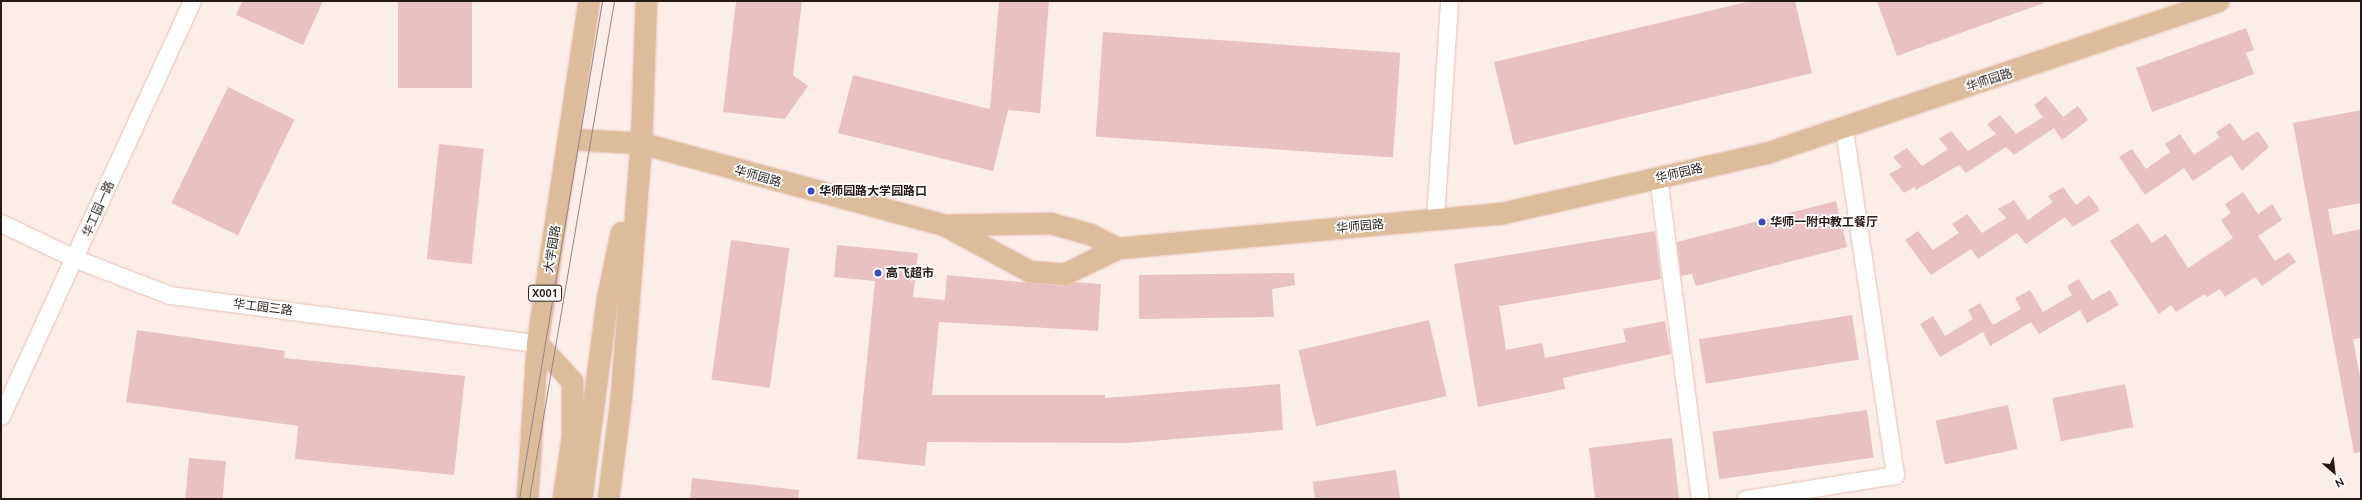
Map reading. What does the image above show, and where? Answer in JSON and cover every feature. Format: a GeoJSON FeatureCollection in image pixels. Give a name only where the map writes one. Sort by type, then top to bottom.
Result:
{"type":"FeatureCollection","features":[{"type":"Feature","properties":{"kind":"main road","name":"大学园路"},"geometry":{"type":"LineString","coordinates":[[526,499],[537,343],[570,139],[589,1]]}},
{"type":"Feature","properties":{"kind":"main road"},"geometry":{"type":"LineString","coordinates":[[608,499],[621,396],[640,143],[646,1]]}},
{"type":"Feature","properties":{"kind":"main road","name":"华师园路"},"geometry":{"type":"LineString","coordinates":[[1118,248],[1503,213],[1766,153],[2218,1]]}},
{"type":"Feature","properties":{"kind":"main road","name":"华师园路"},"geometry":{"type":"LineString","coordinates":[[570,139],[640,143],[944,226]]}},
{"type":"Feature","properties":{"kind":"main road"},"geometry":{"type":"LineString","coordinates":[[563,499],[578,457],[607,299],[640,143]]}},
{"type":"Feature","properties":{"kind":"main road"},"geometry":{"type":"LineString","coordinates":[[944,226],[1050,223],[1090,234],[1118,248]]}},
{"type":"Feature","properties":{"kind":"main road"},"geometry":{"type":"LineString","coordinates":[[944,226],[1042,275],[1064,274],[1118,248]]}},
{"type":"Feature","properties":{"kind":"main road"},"geometry":{"type":"LineString","coordinates":[[537,343],[572,381],[580,499]]}},
{"type":"Feature","properties":{"kind":"street","name":"华工园一路"},"geometry":{"type":"LineString","coordinates":[[1,416],[76,259],[192,1]]}},
{"type":"Feature","properties":{"kind":"street"},"geometry":{"type":"LineString","coordinates":[[1435,219],[1449,1]]}},
{"type":"Feature","properties":{"kind":"street"},"geometry":{"type":"LineString","coordinates":[[1745,499],[1895,475],[1844,128]]}},
{"type":"Feature","properties":{"kind":"street"},"geometry":{"type":"LineString","coordinates":[[1658,177],[1700,499]]}},
{"type":"Feature","properties":{"kind":"street","name":"华工园三路"},"geometry":{"type":"LineString","coordinates":[[1,223],[76,259],[170,295],[537,343]]}},
{"type":"Feature","properties":{"kind":"building"},"geometry":{"type":"Polygon","coordinates":[[[242,1],[323,1],[303,45],[236,15],[242,1]]]}},
{"type":"Feature","properties":{"kind":"building"},"geometry":{"type":"Polygon","coordinates":[[[398,1],[472,1],[472,88],[398,88],[398,1]]]}},
{"type":"Feature","properties":{"kind":"building"},"geometry":{"type":"Polygon","coordinates":[[[736,1],[802,1],[793,75],[808,86],[785,119],[723,112],[736,1]]]}},
{"type":"Feature","properties":{"kind":"building"},"geometry":{"type":"Polygon","coordinates":[[[999,1],[1049,1],[1040,113],[1008,110],[993,171],[838,133],[853,75],[990,109],[999,1]]]}},
{"type":"Feature","properties":{"kind":"building"},"geometry":{"type":"Polygon","coordinates":[[[1751,1],[1795,1],[1812,73],[1514,145],[1494,62],[1751,1]]]}},
{"type":"Feature","properties":{"kind":"building"},"geometry":{"type":"Polygon","coordinates":[[[1877,1],[2044,1],[2044,3],[1897,56],[1877,1]]]}},
{"type":"Feature","properties":{"kind":"building"},"geometry":{"type":"Polygon","coordinates":[[[2246,28],[2254,50],[2246,53],[2254,74],[2152,112],[2136,68],[2246,28]]]}},
{"type":"Feature","properties":{"kind":"building"},"geometry":{"type":"Polygon","coordinates":[[[1103,32],[1400,53],[1393,158],[1096,137],[1103,32]]]}},
{"type":"Feature","properties":{"kind":"building"},"geometry":{"type":"Polygon","coordinates":[[[228,87],[295,119],[238,235],[171,203],[228,87]]]}},
{"type":"Feature","properties":{"kind":"building"},"geometry":{"type":"Polygon","coordinates":[[[2046,96],[2063,117],[2078,106],[2088,120],[2062,140],[2054,128],[2014,155],[2006,147],[1966,173],[1959,165],[1916,190],[1914,187],[1904,193],[1889,174],[1902,167],[1893,157],[1907,148],[1922,166],[1948,149],[1939,139],[1951,131],[1968,151],[1996,134],[1987,124],[2000,115],[2016,134],[2043,117],[2034,105],[2046,96]]]}},
{"type":"Feature","properties":{"kind":"building"},"geometry":{"type":"Polygon","coordinates":[[[2361,110],[2361,203],[2328,209],[2333,235],[2361,229],[2361,338],[2353,339],[2361,383],[2361,452],[2354,453],[2293,123],[2361,110]]]}},
{"type":"Feature","properties":{"kind":"building"},"geometry":{"type":"Polygon","coordinates":[[[2230,123],[2243,141],[2258,131],[2269,147],[2242,171],[2231,155],[2193,181],[2184,168],[2145,195],[2119,157],[2132,149],[2146,169],[2170,152],[2165,144],[2180,134],[2194,155],[2220,137],[2216,132],[2230,123]]]}},
{"type":"Feature","properties":{"kind":"building"},"geometry":{"type":"Polygon","coordinates":[[[439,144],[484,149],[472,264],[427,259],[439,144]]]}},
{"type":"Feature","properties":{"kind":"building"},"geometry":{"type":"Polygon","coordinates":[[[2063,187],[2076,205],[2089,195],[2100,210],[2073,227],[2065,217],[2026,244],[2017,233],[1978,259],[1971,249],[1931,275],[1905,240],[1918,231],[1933,250],[1959,233],[1952,224],[1967,214],[1982,233],[2006,218],[1998,209],[2014,200],[2028,220],[2053,202],[2048,196],[2063,187]]]}},
{"type":"Feature","properties":{"kind":"building"},"geometry":{"type":"Polygon","coordinates":[[[2243,192],[2258,214],[2272,204],[2282,220],[2258,236],[2275,261],[2289,252],[2296,262],[2262,286],[2255,277],[2225,297],[2220,289],[2207,297],[2205,294],[2176,312],[2171,305],[2159,314],[2110,241],[2138,223],[2152,243],[2166,234],[2188,268],[2233,238],[2221,220],[2231,213],[2225,204],[2243,192]]]}},
{"type":"Feature","properties":{"kind":"building"},"geometry":{"type":"Polygon","coordinates":[[[1836,201],[1847,247],[1696,286],[1692,274],[1681,276],[1677,242],[1836,201]]]}},
{"type":"Feature","properties":{"kind":"building"},"geometry":{"type":"Polygon","coordinates":[[[1655,231],[1661,279],[1499,306],[1506,350],[1542,343],[1545,358],[1626,342],[1623,329],[1665,321],[1671,354],[1563,378],[1565,389],[1478,407],[1454,264],[1655,231]]]}},
{"type":"Feature","properties":{"kind":"building"},"geometry":{"type":"Polygon","coordinates":[[[731,240],[789,248],[770,388],[711,380],[731,240]]]}},
{"type":"Feature","properties":{"kind":"building"},"geometry":{"type":"Polygon","coordinates":[[[837,245],[918,253],[913,297],[945,300],[947,275],[1063,286],[1074,282],[1101,284],[1098,331],[939,322],[932,395],[1105,395],[1105,398],[1280,384],[1283,430],[1128,443],[927,442],[925,466],[857,459],[875,281],[834,277],[837,245]]]}},
{"type":"Feature","properties":{"kind":"building"},"geometry":{"type":"Polygon","coordinates":[[[1294,273],[1295,285],[1272,289],[1274,317],[1139,319],[1139,275],[1294,273]]]}},
{"type":"Feature","properties":{"kind":"building"},"geometry":{"type":"Polygon","coordinates":[[[2079,279],[2092,300],[2110,290],[2119,305],[2087,323],[2080,310],[2039,334],[2031,322],[1990,346],[1983,332],[1940,357],[1920,324],[1933,316],[1945,336],[1973,319],[1968,310],[1980,303],[1993,325],[2021,309],[2015,298],[2030,290],[2043,312],[2072,295],[2067,286],[2079,279]]]}},
{"type":"Feature","properties":{"kind":"building"},"geometry":{"type":"Polygon","coordinates":[[[1852,315],[1859,359],[1706,384],[1699,339],[1852,315]]]}},
{"type":"Feature","properties":{"kind":"building"},"geometry":{"type":"Polygon","coordinates":[[[1429,320],[1447,396],[1316,426],[1298,350],[1429,320]]]}},
{"type":"Feature","properties":{"kind":"building"},"geometry":{"type":"Polygon","coordinates":[[[137,330],[285,351],[284,358],[465,376],[454,475],[295,459],[298,426],[126,402],[137,330]]]}},
{"type":"Feature","properties":{"kind":"building"},"geometry":{"type":"Polygon","coordinates":[[[2125,384],[2133,427],[2061,441],[2052,398],[2125,384]]]}},
{"type":"Feature","properties":{"kind":"building"},"geometry":{"type":"Polygon","coordinates":[[[2008,405],[2017,449],[1945,464],[1936,420],[2008,405]]]}},
{"type":"Feature","properties":{"kind":"building"},"geometry":{"type":"Polygon","coordinates":[[[1867,410],[1874,458],[1719,479],[1713,432],[1867,410]]]}},
{"type":"Feature","properties":{"kind":"building"},"geometry":{"type":"Polygon","coordinates":[[[1672,438],[1679,499],[1595,499],[1589,448],[1672,438]]]}},
{"type":"Feature","properties":{"kind":"building"},"geometry":{"type":"Polygon","coordinates":[[[189,458],[226,461],[223,499],[185,499],[189,458]]]}},
{"type":"Feature","properties":{"kind":"building"},"geometry":{"type":"Polygon","coordinates":[[[1396,470],[1400,499],[1315,499],[1313,482],[1396,470]]]}},
{"type":"Feature","properties":{"kind":"building"},"geometry":{"type":"Polygon","coordinates":[[[692,478],[799,490],[798,499],[690,499],[692,478]]]}},
{"type":"Feature","properties":{"kind":"tram line"},"geometry":{"type":"LineString","coordinates":[[519,499],[602,1]]}},
{"type":"Feature","properties":{"kind":"tram line"},"geometry":{"type":"LineString","coordinates":[[529,499],[614,1]]}},
{"type":"Feature","properties":{"kind":"place","name":"华师园路大学园路口"},"geometry":{"type":"Point","coordinates":[811,191]}},
{"type":"Feature","properties":{"kind":"place","name":"华师一附中教工餐厅"},"geometry":{"type":"Point","coordinates":[1762,222]}},
{"type":"Feature","properties":{"kind":"place","name":"高飞超市"},"geometry":{"type":"Point","coordinates":[878,273]}}]}
